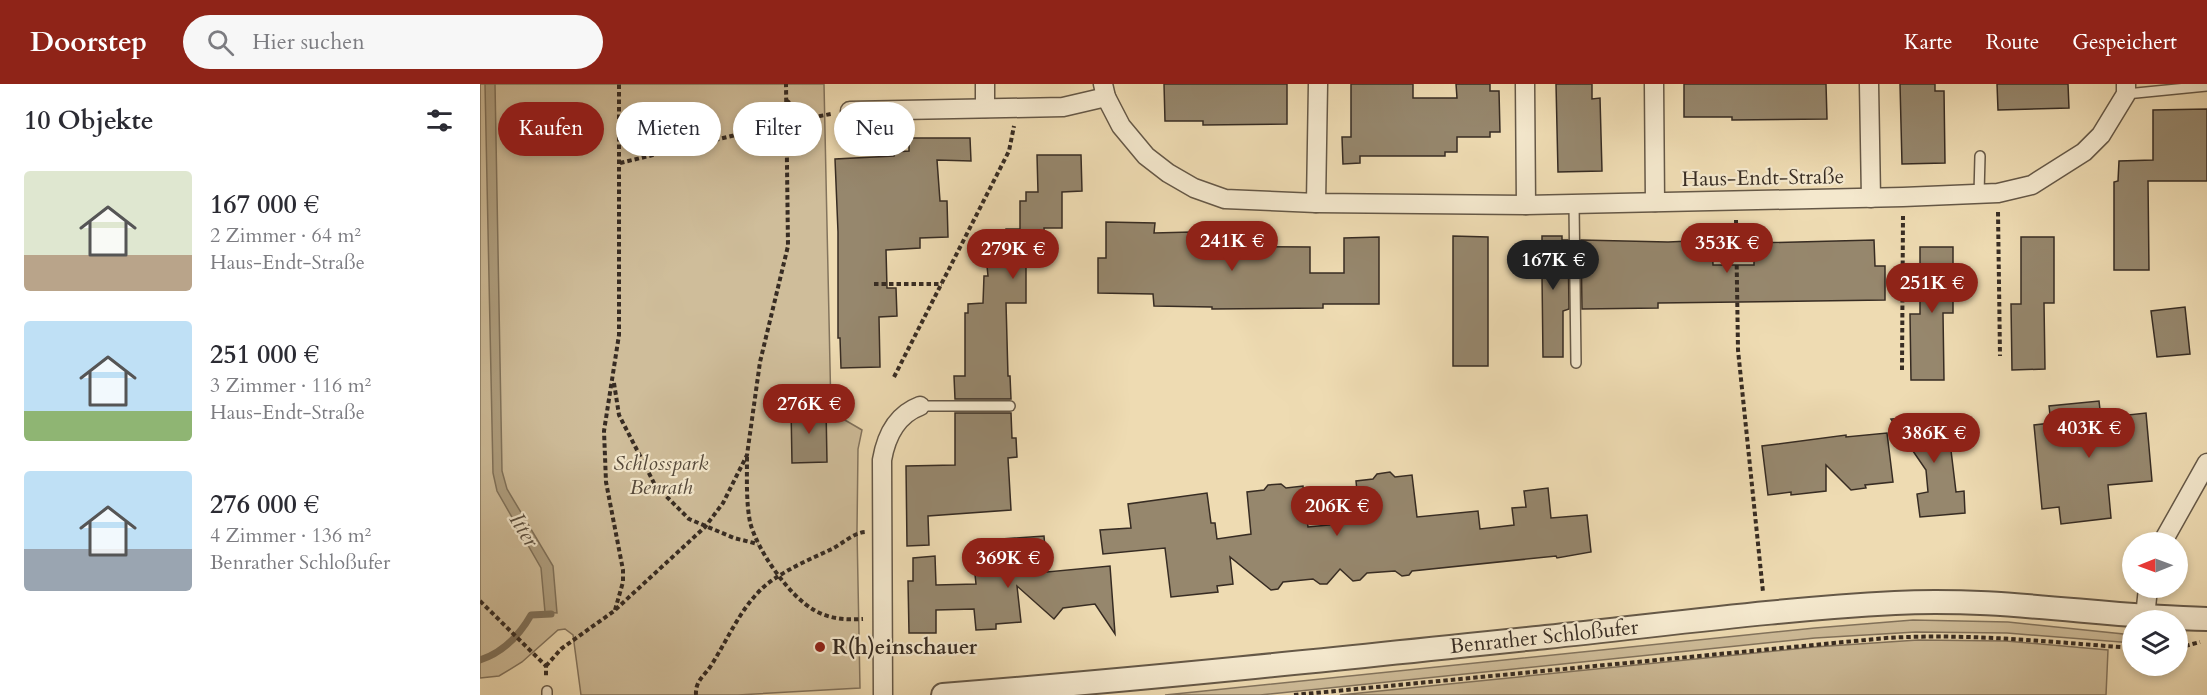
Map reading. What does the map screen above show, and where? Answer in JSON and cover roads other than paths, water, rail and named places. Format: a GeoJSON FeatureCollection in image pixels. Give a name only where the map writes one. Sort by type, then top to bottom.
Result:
{"type":"FeatureCollection","features":[{"type":"Feature","properties":{"kind":"street"},"geometry":{"type":"LineString","coordinates":[[985,84],[985,108]]}},
{"type":"Feature","properties":{"kind":"street"},"geometry":{"type":"LineString","coordinates":[[1316,203],[1318,84]]}},
{"type":"Feature","properties":{"kind":"street"},"geometry":{"type":"LineString","coordinates":[[1525,84],[1526,205]]}},
{"type":"Feature","properties":{"kind":"street","name":"Haus-Endt-Straße"},"geometry":{"type":"LineString","coordinates":[[1654,84],[1655,202]]}},
{"type":"Feature","properties":{"kind":"street","name":"Haus-Endt-Straße"},"geometry":{"type":"LineString","coordinates":[[1869,84],[1871,198]]}},
{"type":"Feature","properties":{"kind":"street","name":"Haus-Endt-Straße"},"geometry":{"type":"LineString","coordinates":[[915,110],[1063,107],[1104,91],[1121,126],[1146,156],[1168,173],[1194,188],[1225,199],[1316,203],[1526,205],[1998,193],[2032,185],[2084,152],[2101,135],[2126,89]]}},
{"type":"Feature","properties":{"kind":"street"},"geometry":{"type":"LineString","coordinates":[[883,695],[881,476],[885,445],[890,434],[901,418],[920,406]]}},
{"type":"Feature","properties":{"kind":"street"},"geometry":{"type":"LineString","coordinates":[[2168,532],[2207,463]]}},
{"type":"Feature","properties":{"kind":"street","name":"Benrather Schloßufer"},"geometry":{"type":"LineString","coordinates":[[943,695],[1081,685],[1765,614],[1897,603],[1965,602],[2122,615]]}},
{"type":"Feature","properties":{"kind":"street","name":"Benrather Schloßufer"},"geometry":{"type":"LineString","coordinates":[[2188,618],[2207,619]]}},
{"type":"Feature","properties":{"kind":"lane"},"geometry":{"type":"LineString","coordinates":[[2126,89],[2207,86]]}},
{"type":"Feature","properties":{"kind":"lane"},"geometry":{"type":"LineString","coordinates":[[1979,194],[1980,156]]}},
{"type":"Feature","properties":{"kind":"lane"},"geometry":{"type":"LineString","coordinates":[[1574,204],[1576,363]]}},
{"type":"Feature","properties":{"kind":"lane"},"geometry":{"type":"LineString","coordinates":[[920,406],[1010,406]]}},
{"type":"Feature","properties":{"kind":"water","name":"Itter"},"geometry":{"type":"Polygon","coordinates":[[[485,84],[495,84],[502,471],[507,489],[553,566],[557,613],[545,612],[541,568],[497,491],[493,473],[485,84]]]}},
{"type":"Feature","properties":{"kind":"waterway"},"geometry":{"type":"LineString","coordinates":[[480,660],[496,653],[510,642],[531,615],[551,614]]}},
{"type":"Feature","properties":{"kind":"place","name":"R(h)einschauer"},"geometry":{"type":"Point","coordinates":[820,647]}},
{"type":"Feature","properties":{"kind":"park label","name":"Schlosspark Benrath"},"geometry":{"type":"Point","coordinates":[661,475]}}]}
